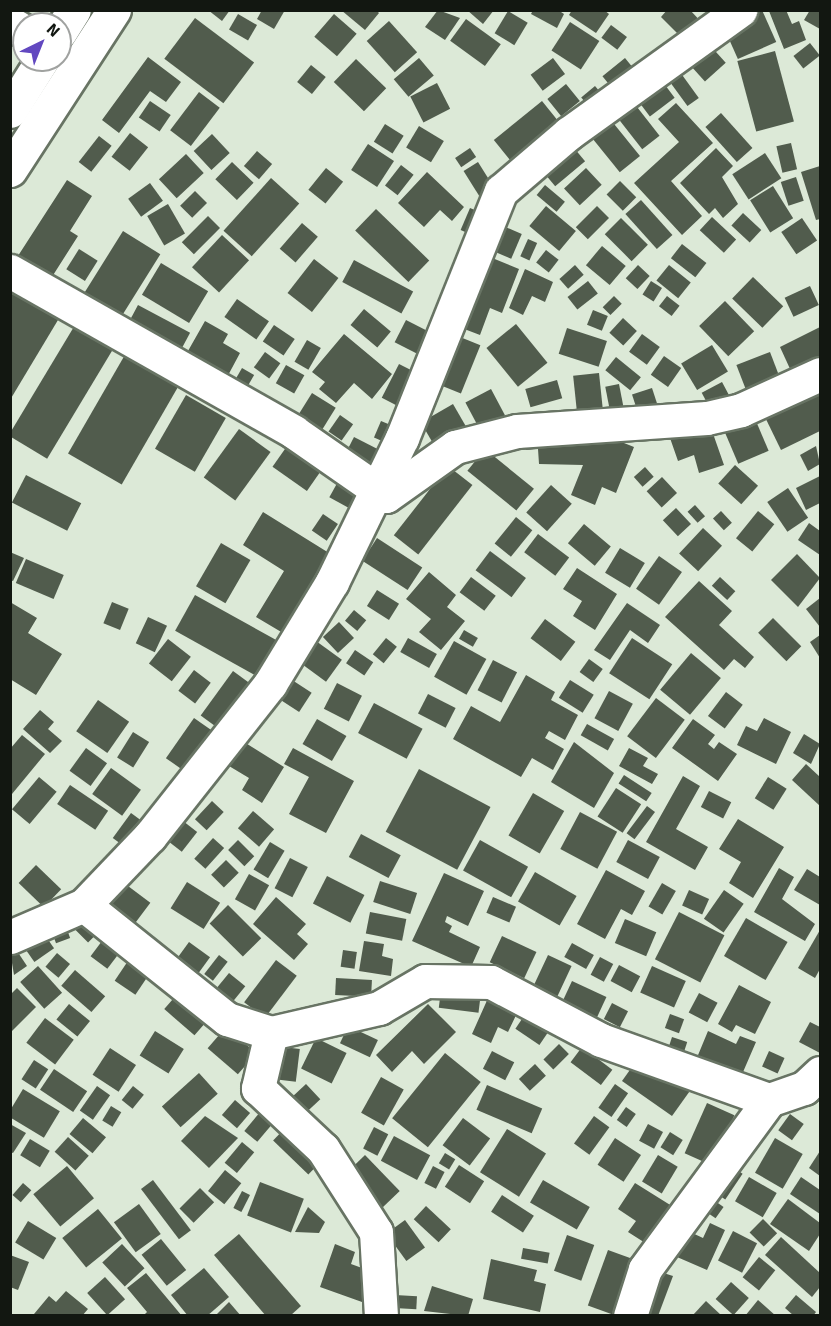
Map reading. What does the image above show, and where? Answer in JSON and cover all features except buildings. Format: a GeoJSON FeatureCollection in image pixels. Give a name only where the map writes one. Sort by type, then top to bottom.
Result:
{"type":"FeatureCollection","features":[{"type":"Feature","properties":{"kind":"street"},"geometry":{"type":"LineString","coordinates":[[10,170],[114,10]]}},
{"type":"Feature","properties":{"kind":"street"},"geometry":{"type":"LineString","coordinates":[[10,937],[84,905],[150,836],[270,684],[332,582],[376,492],[501,191],[569,133],[740,10]]}},
{"type":"Feature","properties":{"kind":"street"},"geometry":{"type":"LineString","coordinates":[[10,111],[34,72]]}},
{"type":"Feature","properties":{"kind":"street"},"geometry":{"type":"LineString","coordinates":[[10,271],[294,432],[376,492],[386,496],[466,444],[524,430],[707,418],[741,410],[820,374]]}},
{"type":"Feature","properties":{"kind":"street"},"geometry":{"type":"LineString","coordinates":[[84,905],[227,1019],[272,1033],[379,1008],[425,981],[491,982],[601,1040],[770,1100]]}},
{"type":"Feature","properties":{"kind":"street"},"geometry":{"type":"LineString","coordinates":[[272,1033],[258,1088],[322,1149],[376,1232],[381,1316]]}},
{"type":"Feature","properties":{"kind":"street"},"geometry":{"type":"LineString","coordinates":[[630,1316],[645,1269],[770,1100],[804,1088],[820,1073]]}}]}
